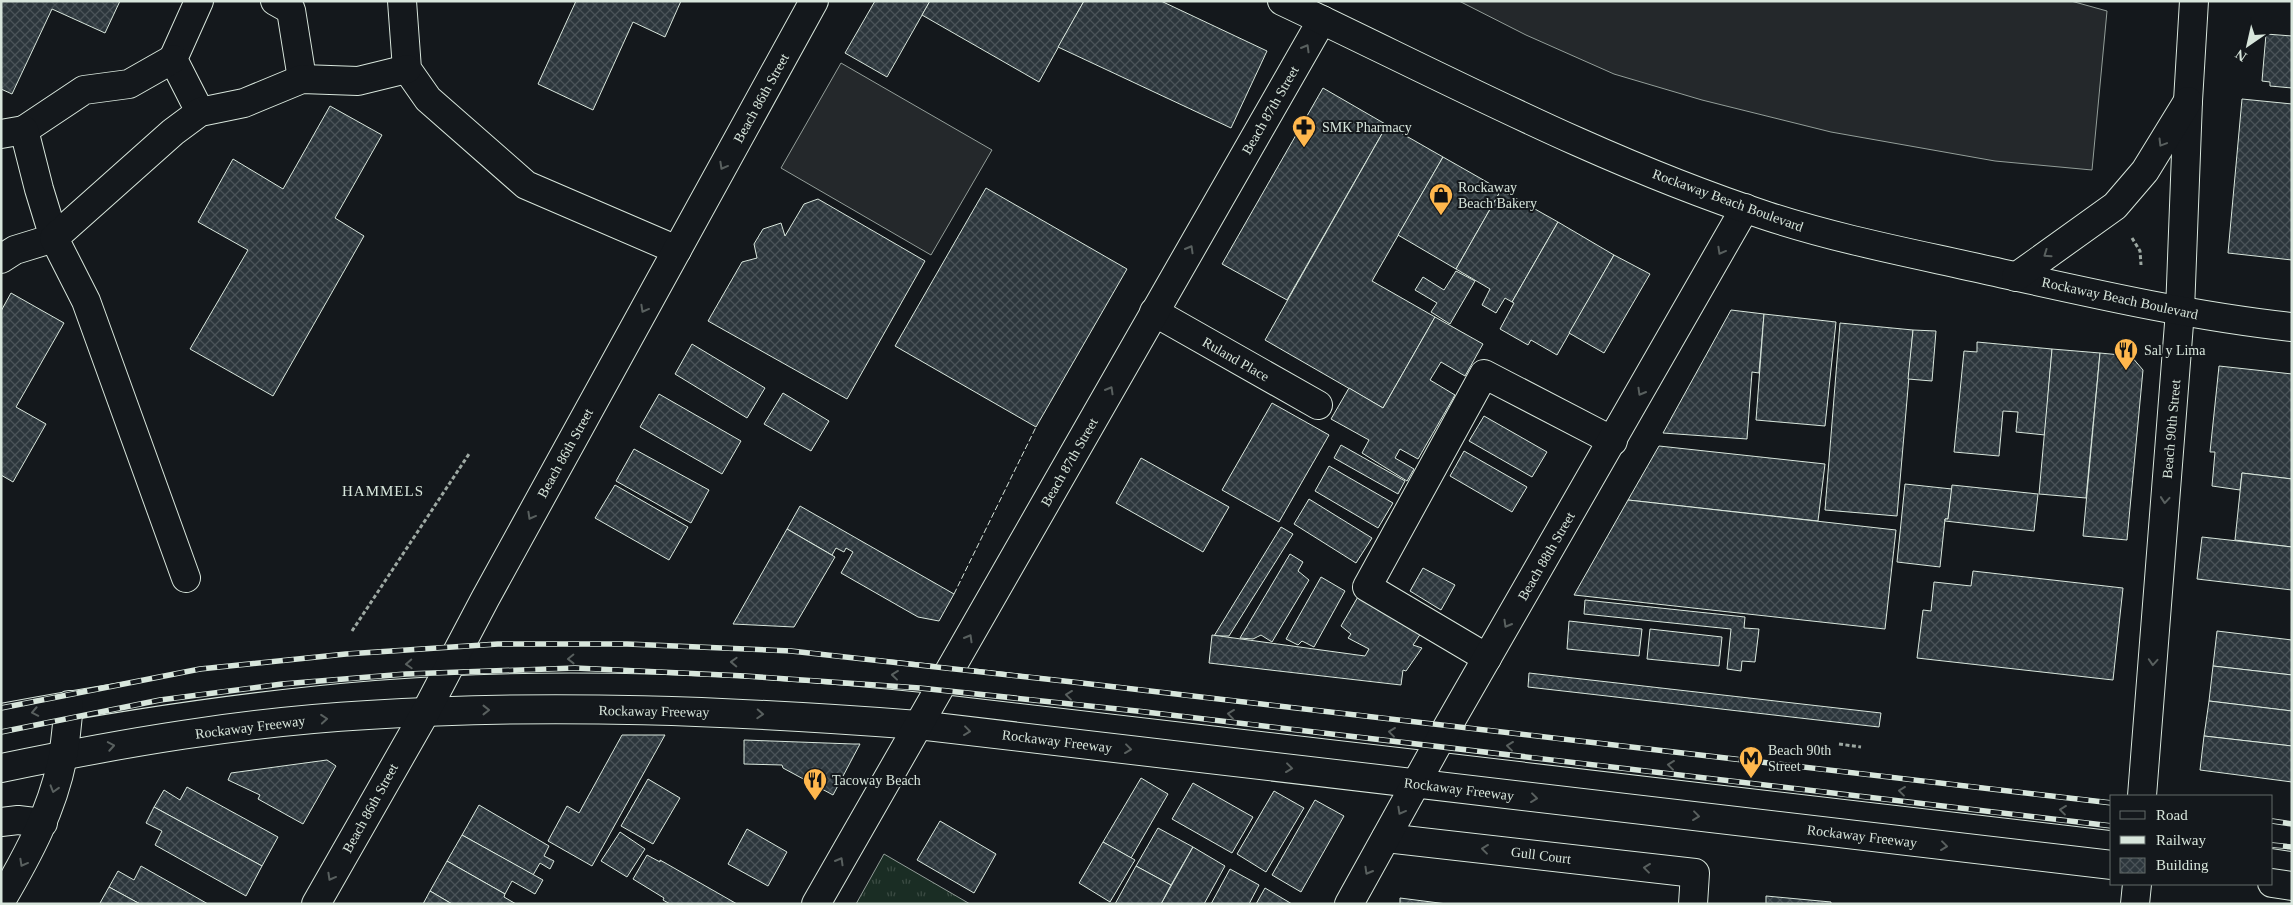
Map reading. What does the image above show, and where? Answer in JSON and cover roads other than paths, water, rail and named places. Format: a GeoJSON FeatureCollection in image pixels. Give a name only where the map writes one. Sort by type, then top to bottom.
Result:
{"type":"FeatureCollection","features":[{"type":"Feature","properties":{"kind":"street"},"geometry":{"type":"LineString","coordinates":[[186,578],[86,301],[54,238],[13,132],[84,90],[129,84],[173,59],[199,1]]}},
{"type":"Feature","properties":{"kind":"street"},"geometry":{"type":"LineString","coordinates":[[402,1],[407,69],[428,99],[526,185],[677,250]]}},
{"type":"Feature","properties":{"kind":"street","name":"Beach 86th Street"},"geometry":{"type":"LineString","coordinates":[[316,904],[425,713],[814,1]]}},
{"type":"Feature","properties":{"kind":"street","name":"Rockaway Beach Boulevard"},"geometry":{"type":"LineString","coordinates":[[1282,1],[1568,138],[1745,208],[1848,239],[2016,277],[2180,312],[2292,327]]}},
{"type":"Feature","properties":{"kind":"street","name":"Beach 90th Street"},"geometry":{"type":"LineString","coordinates":[[2142,795],[2180,312],[2194,1]]}},
{"type":"Feature","properties":{"kind":"street"},"geometry":{"type":"LineString","coordinates":[[292,4],[302,79]]}},
{"type":"Feature","properties":{"kind":"street","name":"Beach 87th Street"},"geometry":{"type":"LineString","coordinates":[[816,904],[1322,20]]}},
{"type":"Feature","properties":{"kind":"street"},"geometry":{"type":"LineString","coordinates":[[173,59],[200,112]]}},
{"type":"Feature","properties":{"kind":"street"},"geometry":{"type":"LineString","coordinates":[[1,259],[15,250],[54,238],[172,132],[200,112],[244,104],[302,79],[358,81],[407,69]]}},
{"type":"Feature","properties":{"kind":"street"},"geometry":{"type":"LineString","coordinates":[[2016,277],[2115,206],[2145,171],[2188,102]]}},
{"type":"Feature","properties":{"kind":"street","name":"Beach 88th Street"},"geometry":{"type":"LineString","coordinates":[[1349,904],[1441,738],[1745,208]]}},
{"type":"Feature","properties":{"kind":"street","name":"Ruland Place"},"geometry":{"type":"LineString","coordinates":[[1154,312],[1318,405]]}},
{"type":"Feature","properties":{"kind":"street"},"geometry":{"type":"LineString","coordinates":[[1487,658],[1367,587],[1484,374],[1612,441]]}},
{"type":"Feature","properties":{"kind":"street"},"geometry":{"type":"LineString","coordinates":[[1,718],[129,695],[295,673],[452,662],[589,658],[729,662],[810,666],[944,680],[2110,816]]}},
{"type":"Feature","properties":{"kind":"street"},"geometry":{"type":"LineString","coordinates":[[1,901],[24,862],[43,823],[63,755],[69,705]]}},
{"type":"Feature","properties":{"kind":"street","name":"Rockaway Freeway"},"geometry":{"type":"LineString","coordinates":[[1,768],[63,755],[231,729],[368,715],[474,710],[658,710],[811,716],[918,725],[2110,865]]}},
{"type":"Feature","properties":{"kind":"street"},"geometry":{"type":"LineString","coordinates":[[1,822],[18,820],[43,823]]}},
{"type":"Feature","properties":{"kind":"street"},"geometry":{"type":"LineString","coordinates":[[2273,834],[2292,837]]}},
{"type":"Feature","properties":{"kind":"street","name":"Gull Court"},"geometry":{"type":"LineString","coordinates":[[1386,838],[1695,873],[1693,904]]}},
{"type":"Feature","properties":{"kind":"street"},"geometry":{"type":"LineString","coordinates":[[2273,883],[2292,886]]}},
{"type":"Feature","properties":{"kind":"street"},"geometry":{"type":"LineString","coordinates":[[2135,904],[2137,885]]}},
{"type":"Feature","properties":{"kind":"railway"},"geometry":{"type":"LineString","coordinates":[[1,708],[200,669],[346,654],[498,644],[627,644],[791,651],[2110,803]]}},
{"type":"Feature","properties":{"kind":"railway"},"geometry":{"type":"LineString","coordinates":[[1,732],[160,700],[282,684],[406,674],[575,668],[745,676],[920,688],[1137,711],[2110,826]]}},
{"type":"Feature","properties":{"kind":"railway"},"geometry":{"type":"LineString","coordinates":[[2273,821],[2292,824]]}},
{"type":"Feature","properties":{"kind":"railway"},"geometry":{"type":"LineString","coordinates":[[2273,845],[2292,847]]}},
{"type":"Feature","properties":{"kind":"place","name":"SMK Pharmacy"},"geometry":{"type":"Point","coordinates":[1304,148]}},
{"type":"Feature","properties":{"kind":"place","name":"Rockaway Beach Bakery"},"geometry":{"type":"Point","coordinates":[1441,216]}},
{"type":"Feature","properties":{"kind":"place","name":"Sal y Lima"},"geometry":{"type":"Point","coordinates":[2126,371]}},
{"type":"Feature","properties":{"kind":"place","name":"Beach 90th Street"},"geometry":{"type":"Point","coordinates":[1751,779]}},
{"type":"Feature","properties":{"kind":"place","name":"Tacoway Beach"},"geometry":{"type":"Point","coordinates":[815,801]}},
{"type":"Feature","properties":{"kind":"district","name":"HAMMELS"},"geometry":{"type":"Point","coordinates":[383,491]}}]}
